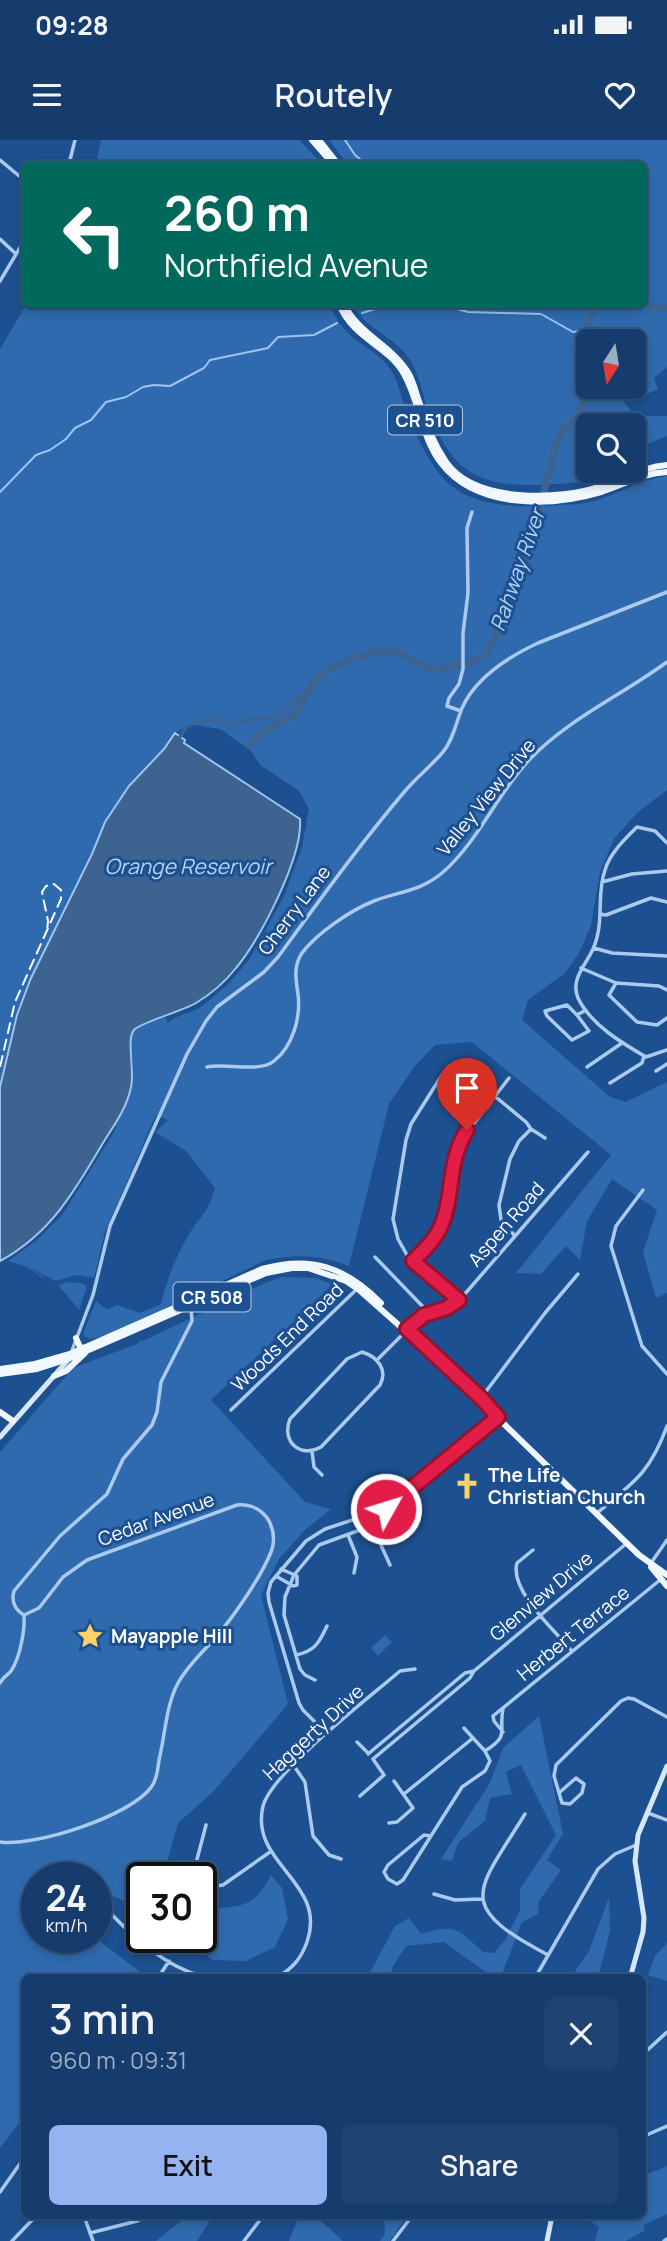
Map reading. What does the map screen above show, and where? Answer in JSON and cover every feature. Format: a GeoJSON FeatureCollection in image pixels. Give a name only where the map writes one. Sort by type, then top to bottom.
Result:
{"type":"FeatureCollection","features":[{"type":"Feature","properties":{"kind":"main road"},"geometry":{"type":"LineString","coordinates":[[312,140],[330,161]]}},
{"type":"Feature","properties":{"kind":"main road"},"geometry":{"type":"LineString","coordinates":[[319,140],[336,161]]}},
{"type":"Feature","properties":{"kind":"main road","name":"CR 510"},"geometry":{"type":"LineString","coordinates":[[344,308],[355,324],[392,353],[409,374],[428,427],[449,466],[473,484],[503,493],[548,498],[591,489],[640,471],[667,465]]}},
{"type":"Feature","properties":{"kind":"main road"},"geometry":{"type":"LineString","coordinates":[[548,498],[590,494],[644,474],[667,472]]}},
{"type":"Feature","properties":{"kind":"main road","name":"CR 508"},"geometry":{"type":"LineString","coordinates":[[0,1371],[27,1371],[69,1356],[275,1265],[308,1263],[344,1274],[481,1398],[665,1578],[667,1586]]}},
{"type":"Feature","properties":{"kind":"main road","name":"CR 508"},"geometry":{"type":"LineString","coordinates":[[85,1349],[191,1307],[266,1273],[292,1268],[321,1271],[360,1287]]}},
{"type":"Feature","properties":{"kind":"main road"},"geometry":{"type":"LineString","coordinates":[[54,1376],[66,1371],[85,1349],[80,1347],[76,1338]]}},
{"type":"Feature","properties":{"kind":"main road"},"geometry":{"type":"LineString","coordinates":[[0,1437],[69,1356]]}},
{"type":"Feature","properties":{"kind":"main road"},"geometry":{"type":"LineString","coordinates":[[0,1412],[13,1421]]}},
{"type":"Feature","properties":{"kind":"main road"},"geometry":{"type":"LineString","coordinates":[[631,1974],[644,1918],[636,1872],[636,1844],[646,1812],[667,1766]]}},
{"type":"Feature","properties":{"kind":"main road"},"geometry":{"type":"LineString","coordinates":[[548,2241],[552,2219]]}},
{"type":"Feature","properties":{"kind":"street"},"geometry":{"type":"LineString","coordinates":[[70,161],[74,140]]}},
{"type":"Feature","properties":{"kind":"street"},"geometry":{"type":"LineString","coordinates":[[0,160],[21,178]]}},
{"type":"Feature","properties":{"kind":"street"},"geometry":{"type":"LineString","coordinates":[[0,239],[16,255]]}},
{"type":"Feature","properties":{"kind":"street"},"geometry":{"type":"LineString","coordinates":[[0,281],[21,246]]}},
{"type":"Feature","properties":{"kind":"street"},"geometry":{"type":"LineString","coordinates":[[461,711],[447,706],[459,684],[463,669],[468,593],[467,528],[472,512]]}},
{"type":"Feature","properties":{"kind":"street","name":"Cherry Lane"},"geometry":{"type":"LineString","coordinates":[[69,1356],[93,1295],[110,1226],[170,1090],[206,1021],[222,1002],[264,972],[278,957],[371,832],[445,749],[461,711],[493,670],[521,651],[667,592]]}},
{"type":"Feature","properties":{"kind":"street","name":"Valley View Drive"},"geometry":{"type":"LineString","coordinates":[[207,1067],[259,1067],[272,1063],[293,1035],[298,1012],[296,965],[311,943],[344,916],[375,900],[424,886],[444,871],[529,760],[559,732],[667,662]]}},
{"type":"Feature","properties":{"kind":"street"},"geometry":{"type":"LineString","coordinates":[[667,843],[655,831],[637,827],[621,844],[605,868],[594,948],[577,975],[576,995],[586,1010],[622,1043],[644,1056],[667,1050]]}},
{"type":"Feature","properties":{"kind":"street"},"geometry":{"type":"LineString","coordinates":[[602,882],[632,874],[667,871]]}},
{"type":"Feature","properties":{"kind":"street"},"geometry":{"type":"LineString","coordinates":[[600,914],[606,915],[651,898],[667,902]]}},
{"type":"Feature","properties":{"kind":"street"},"geometry":{"type":"LineString","coordinates":[[594,948],[612,953],[667,956]]}},
{"type":"Feature","properties":{"kind":"street"},"geometry":{"type":"LineString","coordinates":[[581,968],[616,983],[659,986],[667,990]]}},
{"type":"Feature","properties":{"kind":"street"},"geometry":{"type":"LineString","coordinates":[[616,983],[609,995],[637,1023],[657,1025],[667,1018]]}},
{"type":"Feature","properties":{"kind":"street"},"geometry":{"type":"LineString","coordinates":[[567,1005],[577,1015],[589,1031],[572,1040],[545,1012],[567,1005]]}},
{"type":"Feature","properties":{"kind":"street"},"geometry":{"type":"LineString","coordinates":[[577,1015],[586,1010]]}},
{"type":"Feature","properties":{"kind":"street"},"geometry":{"type":"LineString","coordinates":[[587,1067],[622,1043]]}},
{"type":"Feature","properties":{"kind":"street"},"geometry":{"type":"LineString","coordinates":[[610,1083],[642,1063],[644,1056]]}},
{"type":"Feature","properties":{"kind":"street"},"geometry":{"type":"LineString","coordinates":[[656,1071],[667,1064]]}},
{"type":"Feature","properties":{"kind":"street"},"geometry":{"type":"LineString","coordinates":[[459,1300],[413,1261],[402,1247],[393,1219],[411,1124],[442,1075],[449,1071],[465,1072],[545,1138]]}},
{"type":"Feature","properties":{"kind":"street"},"geometry":{"type":"LineString","coordinates":[[413,1261],[431,1242],[443,1223],[451,1174],[462,1139],[509,1078]]}},
{"type":"Feature","properties":{"kind":"street"},"geometry":{"type":"LineString","coordinates":[[515,1236],[501,1220],[499,1205],[510,1158],[519,1141],[531,1129]]}},
{"type":"Feature","properties":{"kind":"street","name":"Aspen Road"},"geometry":{"type":"LineString","coordinates":[[377,1360],[407,1329],[429,1312],[447,1308],[459,1300],[588,1152]]}},
{"type":"Feature","properties":{"kind":"street"},"geometry":{"type":"LineString","coordinates":[[643,1190],[616,1226],[611,1246],[642,1346],[667,1374]]}},
{"type":"Feature","properties":{"kind":"street"},"geometry":{"type":"LineString","coordinates":[[375,1257],[429,1312]]}},
{"type":"Feature","properties":{"kind":"street"},"geometry":{"type":"LineString","coordinates":[[481,1398],[578,1274]]}},
{"type":"Feature","properties":{"kind":"street","name":"Woods End Road"},"geometry":{"type":"LineString","coordinates":[[231,1410],[360,1287]]}},
{"type":"Feature","properties":{"kind":"street"},"geometry":{"type":"LineString","coordinates":[[0,1683],[2,1678],[10,1673],[25,1629],[24,1617],[12,1601],[17,1587],[60,1536],[107,1494],[123,1459],[152,1425],[157,1412],[161,1382],[192,1321],[191,1307]]}},
{"type":"Feature","properties":{"kind":"street"},"geometry":{"type":"LineString","coordinates":[[362,1352],[377,1360],[383,1369],[380,1385],[321,1447],[312,1451],[299,1449],[289,1440],[286,1432],[289,1419],[351,1355],[362,1352]]}},
{"type":"Feature","properties":{"kind":"street"},"geometry":{"type":"LineString","coordinates":[[326,1733],[299,1703],[269,1602],[269,1588],[275,1576],[315,1534],[386,1509],[498,1417]]}},
{"type":"Feature","properties":{"kind":"street"},"geometry":{"type":"LineString","coordinates":[[597,1513],[649,1466],[667,1426]]}},
{"type":"Feature","properties":{"kind":"street"},"geometry":{"type":"LineString","coordinates":[[312,1451],[314,1467],[322,1475]]}},
{"type":"Feature","properties":{"kind":"street","name":"Cedar Avenue"},"geometry":{"type":"LineString","coordinates":[[0,1842],[26,1842],[61,1834],[131,1804],[152,1786],[178,1683],[192,1662],[235,1612],[264,1565],[273,1545],[270,1524],[266,1516],[254,1507],[231,1506],[169,1531],[105,1552],[75,1567],[63,1577],[40,1608],[24,1617]]}},
{"type":"Feature","properties":{"kind":"street"},"geometry":{"type":"LineString","coordinates":[[315,1680],[300,1669],[284,1615],[285,1597],[293,1575],[318,1545],[360,1530],[375,1532],[390,1565]]}},
{"type":"Feature","properties":{"kind":"street"},"geometry":{"type":"LineString","coordinates":[[348,1535],[357,1557],[354,1573]]}},
{"type":"Feature","properties":{"kind":"street"},"geometry":{"type":"LineString","coordinates":[[650,1565],[667,1540]]}},
{"type":"Feature","properties":{"kind":"street","name":"Glenview Drive"},"geometry":{"type":"LineString","coordinates":[[373,1759],[627,1543]]}},
{"type":"Feature","properties":{"kind":"street"},"geometry":{"type":"LineString","coordinates":[[533,1550],[517,1563],[516,1578],[524,1595],[572,1651]]}},
{"type":"Feature","properties":{"kind":"street"},"geometry":{"type":"LineString","coordinates":[[281,1569],[293,1575]]}},
{"type":"Feature","properties":{"kind":"street"},"geometry":{"type":"LineString","coordinates":[[275,1576],[290,1584]]}},
{"type":"Feature","properties":{"kind":"street","name":"Herbert Terrace"},"geometry":{"type":"LineString","coordinates":[[504,1707],[665,1578]]}},
{"type":"Feature","properties":{"kind":"street"},"geometry":{"type":"LineString","coordinates":[[296,1655],[317,1647],[327,1626]]}},
{"type":"Feature","properties":{"kind":"street","name":"Haggerty Drive"},"geometry":{"type":"LineString","coordinates":[[282,1974],[293,1966],[303,1953],[309,1935],[310,1917],[302,1890],[270,1852],[262,1831],[263,1807],[275,1783],[326,1733],[400,1671],[415,1669]]}},
{"type":"Feature","properties":{"kind":"street","name":"Glenview Drive"},"geometry":{"type":"LineString","coordinates":[[368,1754],[465,1673],[474,1671]]}},
{"type":"Feature","properties":{"kind":"street"},"geometry":{"type":"LineString","coordinates":[[560,1791],[576,1778],[584,1784],[582,1793],[567,1805],[560,1801],[560,1791],[554,1776],[556,1765],[621,1701],[634,1699],[667,1717]]}},
{"type":"Feature","properties":{"kind":"street"},"geometry":{"type":"LineString","coordinates":[[503,1732],[493,1717],[504,1707]]}},
{"type":"Feature","properties":{"kind":"street"},"geometry":{"type":"LineString","coordinates":[[485,1751],[498,1742],[503,1732],[504,1707]]}},
{"type":"Feature","properties":{"kind":"street"},"geometry":{"type":"LineString","coordinates":[[430,1836],[424,1835],[387,1865],[384,1872],[388,1880],[397,1884],[403,1880],[462,1787],[488,1768],[490,1761],[485,1751],[464,1728]]}},
{"type":"Feature","properties":{"kind":"street"},"geometry":{"type":"LineString","coordinates":[[404,1794],[473,1738]]}},
{"type":"Feature","properties":{"kind":"street"},"geometry":{"type":"LineString","coordinates":[[357,1742],[384,1775],[360,1796]]}},
{"type":"Feature","properties":{"kind":"street"},"geometry":{"type":"LineString","coordinates":[[294,1766],[305,1782],[313,1836],[329,1855],[341,1859]]}},
{"type":"Feature","properties":{"kind":"street"},"geometry":{"type":"LineString","coordinates":[[389,1823],[397,1822],[413,1809],[394,1781]]}},
{"type":"Feature","properties":{"kind":"street"},"geometry":{"type":"LineString","coordinates":[[646,1812],[667,1820]]}},
{"type":"Feature","properties":{"kind":"street"},"geometry":{"type":"LineString","coordinates":[[525,1814],[485,1879],[482,1899],[486,1910],[507,1932],[548,1955]]}},
{"type":"Feature","properties":{"kind":"street"},"geometry":{"type":"LineString","coordinates":[[206,1825],[195,1867],[216,1886],[223,1885],[270,1852]]}},
{"type":"Feature","properties":{"kind":"street"},"geometry":{"type":"LineString","coordinates":[[537,1974],[598,1869],[615,1854],[636,1844]]}},
{"type":"Feature","properties":{"kind":"street"},"geometry":{"type":"LineString","coordinates":[[433,1894],[455,1900],[482,1899]]}},
{"type":"Feature","properties":{"kind":"street"},"geometry":{"type":"LineString","coordinates":[[112,1915],[127,1932],[169,1961],[195,1974]]}},
{"type":"Feature","properties":{"kind":"street"},"geometry":{"type":"LineString","coordinates":[[161,1974],[169,1961]]}},
{"type":"Feature","properties":{"kind":"street"},"geometry":{"type":"LineString","coordinates":[[646,2051],[667,2032]]}},
{"type":"Feature","properties":{"kind":"street"},"geometry":{"type":"LineString","coordinates":[[646,2135],[667,2126]]}},
{"type":"Feature","properties":{"kind":"street"},"geometry":{"type":"LineString","coordinates":[[0,2192],[21,2162]]}},
{"type":"Feature","properties":{"kind":"street"},"geometry":{"type":"LineString","coordinates":[[12,2241],[33,2219]]}},
{"type":"Feature","properties":{"kind":"street"},"geometry":{"type":"LineString","coordinates":[[85,2219],[93,2241]]}},
{"type":"Feature","properties":{"kind":"street"},"geometry":{"type":"LineString","coordinates":[[90,2234],[141,2219]]}},
{"type":"Feature","properties":{"kind":"street"},"geometry":{"type":"LineString","coordinates":[[244,2241],[261,2219]]}},
{"type":"Feature","properties":{"kind":"street"},"geometry":{"type":"LineString","coordinates":[[393,2241],[410,2219]]}},
{"type":"Feature","properties":{"kind":"shaded area"},"geometry":{"type":"Polygon","coordinates":[[[101,140],[299,140],[319,161],[97,161],[101,140]]]}},
{"type":"Feature","properties":{"kind":"shaded area"},"geometry":{"type":"Polygon","coordinates":[[[329,140],[667,140],[667,367],[654,378],[658,389],[646,394],[646,329],[576,329],[576,399],[622,399],[633,413],[576,413],[576,482],[515,485],[482,478],[469,471],[458,462],[438,434],[410,360],[355,308],[647,308],[647,161],[346,161],[329,140]]]}},
{"type":"Feature","properties":{"kind":"shaded area"},"geometry":{"type":"Polygon","coordinates":[[[24,308],[332,308],[342,327],[384,361],[391,370],[414,430],[427,455],[437,471],[462,493],[510,506],[580,504],[667,476],[667,790],[638,812],[614,839],[600,872],[591,926],[579,953],[565,973],[528,1000],[522,1020],[610,1097],[626,1102],[667,1082],[667,1293],[656,1298],[643,1252],[657,1210],[612,1179],[587,1221],[580,1260],[566,1246],[541,1274],[516,1273],[611,1155],[472,1042],[435,1045],[414,1067],[389,1104],[349,1266],[308,1257],[266,1260],[107,1336],[89,1339],[83,1334],[96,1301],[107,1310],[117,1305],[140,1313],[161,1304],[177,1257],[213,1196],[215,1188],[186,1151],[155,1132],[168,1120],[156,1115],[105,1232],[94,1278],[76,1275],[55,1281],[28,1266],[45,1279],[27,1267],[8,1261],[36,1241],[63,1214],[116,1128],[114,1125],[126,1102],[133,1078],[130,1040],[134,1029],[145,1022],[166,1017],[168,1023],[198,1009],[228,984],[249,960],[284,896],[302,847],[309,809],[299,791],[260,765],[251,751],[220,729],[197,725],[184,727],[175,733],[164,749],[129,786],[105,822],[31,978],[17,1015],[0,1087],[0,349],[24,308]]]}},
{"type":"Feature","properties":{"kind":"shaded area"},"geometry":{"type":"Polygon","coordinates":[[[646,416],[667,416],[667,436],[646,445],[646,416]]]}},
{"type":"Feature","properties":{"kind":"shaded area"},"geometry":{"type":"Polygon","coordinates":[[[282,1277],[315,1278],[333,1284],[211,1400],[305,1502],[331,1509],[305,1530],[279,1559],[261,1595],[288,1704],[214,1791],[178,1823],[167,1862],[126,1862],[126,1902],[112,1896],[112,1862],[21,1862],[21,1953],[112,1953],[112,1951],[143,1974],[21,1974],[21,2121],[0,2148],[0,1452],[73,1368],[145,1340],[282,1277]]]}},
{"type":"Feature","properties":{"kind":"shaded area"},"geometry":{"type":"Polygon","coordinates":[[[67,1282],[87,1286],[79,1310],[59,1286],[67,1282]]]}},
{"type":"Feature","properties":{"kind":"shaded area"},"geometry":{"type":"Polygon","coordinates":[[[385,1635],[392,1642],[378,1656],[371,1648],[385,1635]]]}},
{"type":"Feature","properties":{"kind":"shaded area"},"geometry":{"type":"Polygon","coordinates":[[[539,1716],[563,1834],[547,1860],[561,1870],[539,1901],[538,1914],[522,1922],[502,1974],[487,1973],[444,1942],[406,1946],[392,1968],[391,1974],[369,1974],[395,1926],[409,1918],[421,1934],[442,1929],[456,1930],[483,1952],[494,1953],[505,1940],[520,1910],[520,1889],[556,1835],[521,1765],[506,1772],[512,1794],[490,1798],[485,1821],[458,1843],[452,1861],[441,1859],[490,1783],[503,1748],[539,1716]]]}},
{"type":"Feature","properties":{"kind":"shaded area"},"geometry":{"type":"Polygon","coordinates":[[[271,1875],[282,1888],[288,1919],[275,1947],[246,1961],[213,1960],[204,1953],[217,1953],[217,1908],[245,1904],[265,1886],[271,1875]]]}},
{"type":"Feature","properties":{"kind":"shaded area"},"geometry":{"type":"Polygon","coordinates":[[[609,1897],[610,1931],[599,1974],[573,1974],[589,1951],[609,1897]]]}},
{"type":"Feature","properties":{"kind":"shaded area"},"geometry":{"type":"Polygon","coordinates":[[[667,1943],[667,1981],[648,1975],[655,1956],[667,1943]]]}},
{"type":"Feature","properties":{"kind":"shaded area"},"geometry":{"type":"Polygon","coordinates":[[[667,2166],[667,2214],[644,2225],[644,2231],[626,2241],[595,2241],[599,2227],[590,2219],[646,2219],[646,2175],[667,2166]]]}},
{"type":"Feature","properties":{"kind":"shaded area"},"geometry":{"type":"Polygon","coordinates":[[[183,2219],[211,2219],[197,2241],[156,2241],[183,2219]]]}},
{"type":"Feature","properties":{"kind":"shaded area"},"geometry":{"type":"Polygon","coordinates":[[[298,2219],[319,2219],[343,2241],[289,2241],[298,2219]]]}},
{"type":"Feature","properties":{"kind":"shaded area"},"geometry":{"type":"Polygon","coordinates":[[[384,2219],[405,2219],[390,2241],[380,2241],[385,2234],[384,2219]]]}},
{"type":"Feature","properties":{"kind":"water","name":"Orange Reservoir"},"geometry":{"type":"Polygon","coordinates":[[[175,733],[185,740],[184,743],[300,819],[295,854],[268,918],[246,955],[227,978],[196,1003],[134,1030],[131,1040],[131,1087],[120,1116],[60,1210],[33,1238],[0,1261],[0,1087],[17,1015],[31,978],[105,822],[129,786],[164,749],[175,733]]]}},
{"type":"Feature","properties":{"kind":"waterway"},"geometry":{"type":"LineString","coordinates":[[345,140],[362,161]]}},
{"type":"Feature","properties":{"kind":"waterway","name":"Rahway River"},"geometry":{"type":"LineString","coordinates":[[647,304],[667,309]]}},
{"type":"Feature","properties":{"kind":"waterway"},"geometry":{"type":"LineString","coordinates":[[362,313],[378,308]]}},
{"type":"Feature","properties":{"kind":"waterway"},"geometry":{"type":"LineString","coordinates":[[454,308],[468,312],[541,314],[576,332]]}},
{"type":"Feature","properties":{"kind":"waterway","name":"Rahway River"},"geometry":{"type":"LineString","coordinates":[[586,329],[593,308]]}},
{"type":"Feature","properties":{"kind":"waterway"},"geometry":{"type":"LineString","coordinates":[[0,492],[36,455],[50,450],[66,439],[75,428],[91,420],[106,402],[126,397],[143,387],[170,386],[204,368],[210,360],[268,348],[278,337],[314,335],[337,323]]}},
{"type":"Feature","properties":{"kind":"waterway","name":"Rahway River"},"geometry":{"type":"LineString","coordinates":[[249,746],[260,734],[293,716],[315,681],[344,662],[387,651],[402,654],[426,668],[438,670],[473,661],[485,654],[503,624],[528,551],[557,442],[565,428],[577,416],[585,399]]}},
{"type":"Feature","properties":{"kind":"waterway"},"geometry":{"type":"LineString","coordinates":[[180,737],[185,728],[197,721],[219,719],[229,725],[236,725],[250,719],[269,718],[308,690]]}},
{"type":"Feature","properties":{"kind":"railway"},"geometry":{"type":"LineString","coordinates":[[0,1067],[15,1002],[61,899],[61,890],[54,884],[46,886],[42,892],[48,921],[47,931]]}},
{"type":"Feature","properties":{"kind":"place","name":"The Life Christian Church"},"geometry":{"type":"Point","coordinates":[467,1486]}},
{"type":"Feature","properties":{"kind":"place","name":"Mayapple Hill"},"geometry":{"type":"Point","coordinates":[90,1636]}},
{"type":"Feature","properties":{"kind":"route"},"geometry":{"type":"LineString","coordinates":[[386,1509],[498,1417],[407,1329],[424,1315],[447,1308],[459,1300],[413,1261],[431,1242],[443,1223],[454,1158],[467,1130]]}}]}
